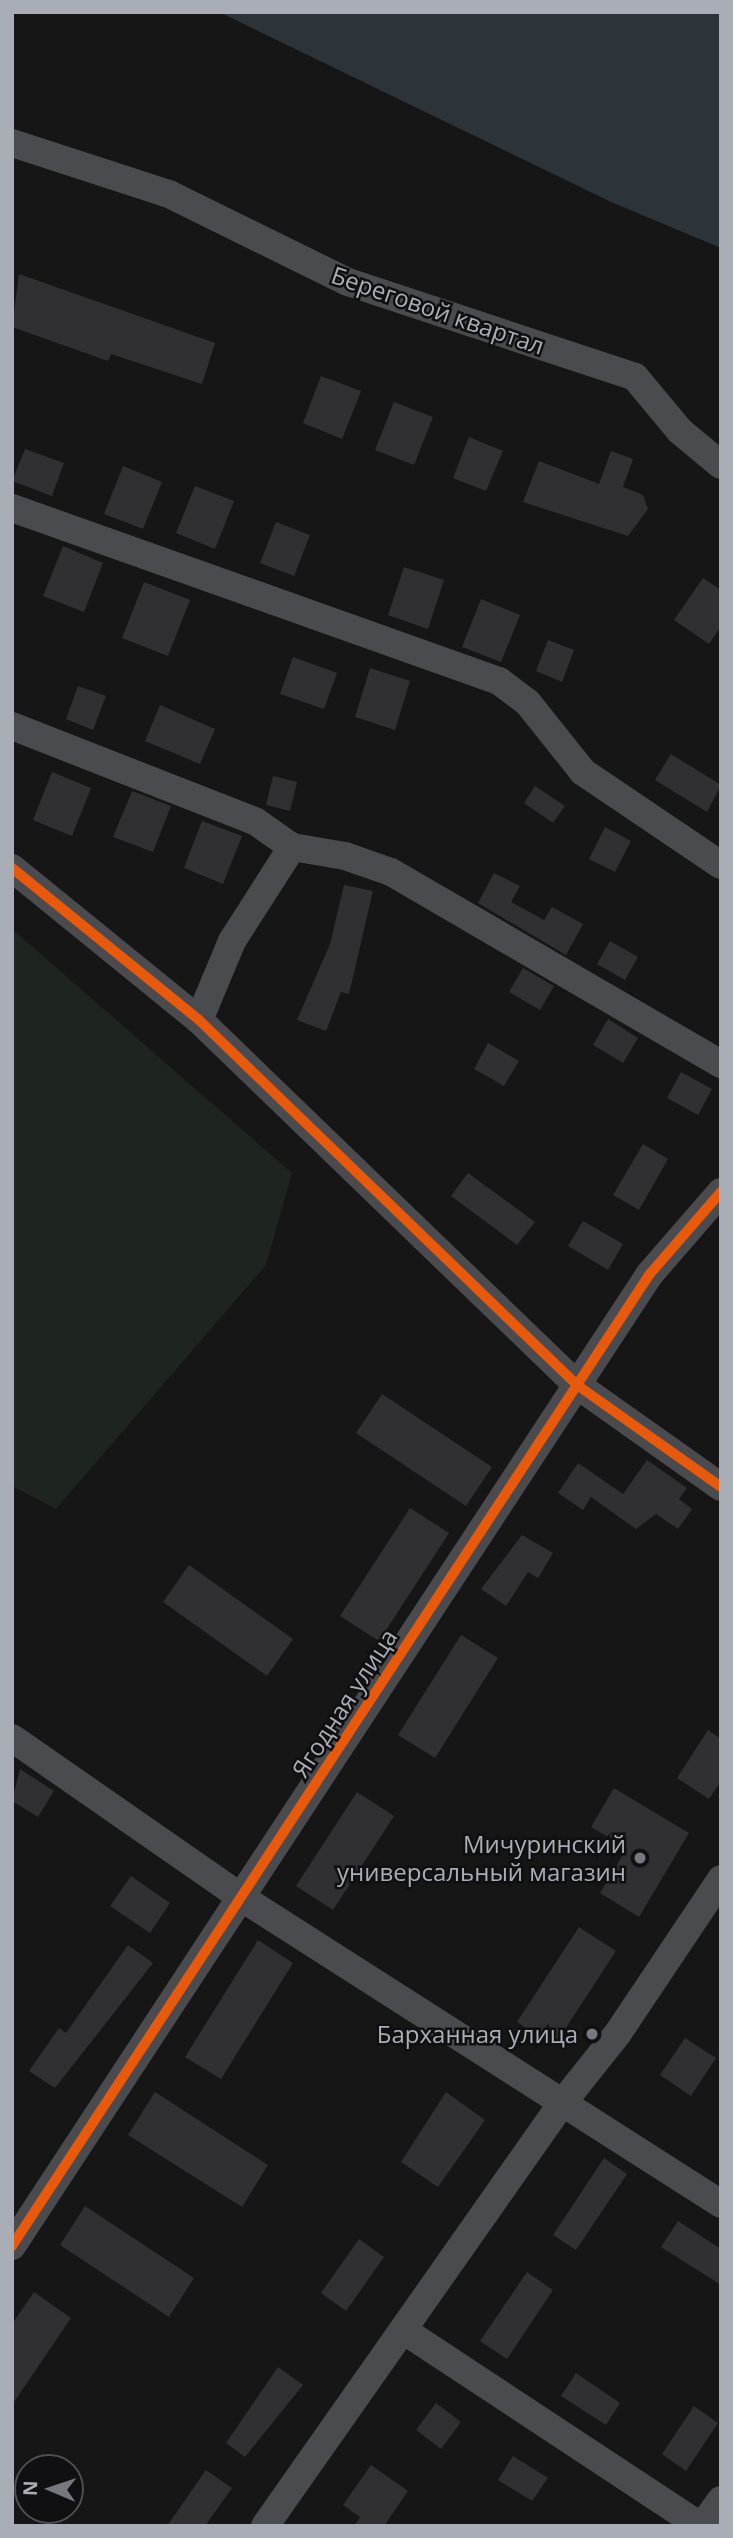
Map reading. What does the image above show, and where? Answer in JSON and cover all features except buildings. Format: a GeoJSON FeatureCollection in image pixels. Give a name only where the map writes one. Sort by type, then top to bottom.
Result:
{"type":"FeatureCollection","features":[{"type":"Feature","properties":{"kind":"street","name":"Береговой квартал"},"geometry":{"type":"LineString","coordinates":[[12,143],[169,194],[348,282],[635,377],[680,431],[721,465]]}},
{"type":"Feature","properties":{"kind":"street"},"geometry":{"type":"LineString","coordinates":[[12,508],[499,681],[528,703],[583,772],[721,865]]}},
{"type":"Feature","properties":{"kind":"street"},"geometry":{"type":"LineString","coordinates":[[12,726],[255,821],[292,847],[345,856],[391,872],[721,1064]]}},
{"type":"Feature","properties":{"kind":"street"},"geometry":{"type":"LineString","coordinates":[[199,1020],[232,941],[292,847]]}},
{"type":"Feature","properties":{"kind":"street"},"geometry":{"type":"LineString","coordinates":[[12,868],[199,1020],[577,1385],[721,1488]]}},
{"type":"Feature","properties":{"kind":"street","name":"Ягодная улица"},"geometry":{"type":"LineString","coordinates":[[12,2246],[649,1275],[721,1192]]}},
{"type":"Feature","properties":{"kind":"street"},"geometry":{"type":"LineString","coordinates":[[12,1738],[242,1898],[559,2106],[721,2204]]}},
{"type":"Feature","properties":{"kind":"street"},"geometry":{"type":"LineString","coordinates":[[265,2526],[559,2106],[618,2033],[721,1879]]}},
{"type":"Feature","properties":{"kind":"street"},"geometry":{"type":"LineString","coordinates":[[403,2330],[701,2526],[721,2500]]}},
{"type":"Feature","properties":{"kind":"shaded area"},"geometry":{"type":"Polygon","coordinates":[[[219,12],[721,12],[721,248],[611,202],[219,12]]]}},
{"type":"Feature","properties":{"kind":"shaded area"},"geometry":{"type":"Polygon","coordinates":[[[12,929],[292,1173],[266,1265],[56,1509],[12,1486],[12,929]]]}},
{"type":"Feature","properties":{"kind":"cycle path"},"geometry":{"type":"LineString","coordinates":[[12,868],[199,1020],[577,1385],[721,1487]]}},
{"type":"Feature","properties":{"kind":"cycle path"},"geometry":{"type":"LineString","coordinates":[[12,2246],[649,1275],[721,1192]]}},
{"type":"Feature","properties":{"kind":"place","name":"Мичуринский универсальный магазин"},"geometry":{"type":"Point","coordinates":[640,1858]}},
{"type":"Feature","properties":{"kind":"place","name":"Барханная улица"},"geometry":{"type":"Point","coordinates":[592,2034]}}]}
